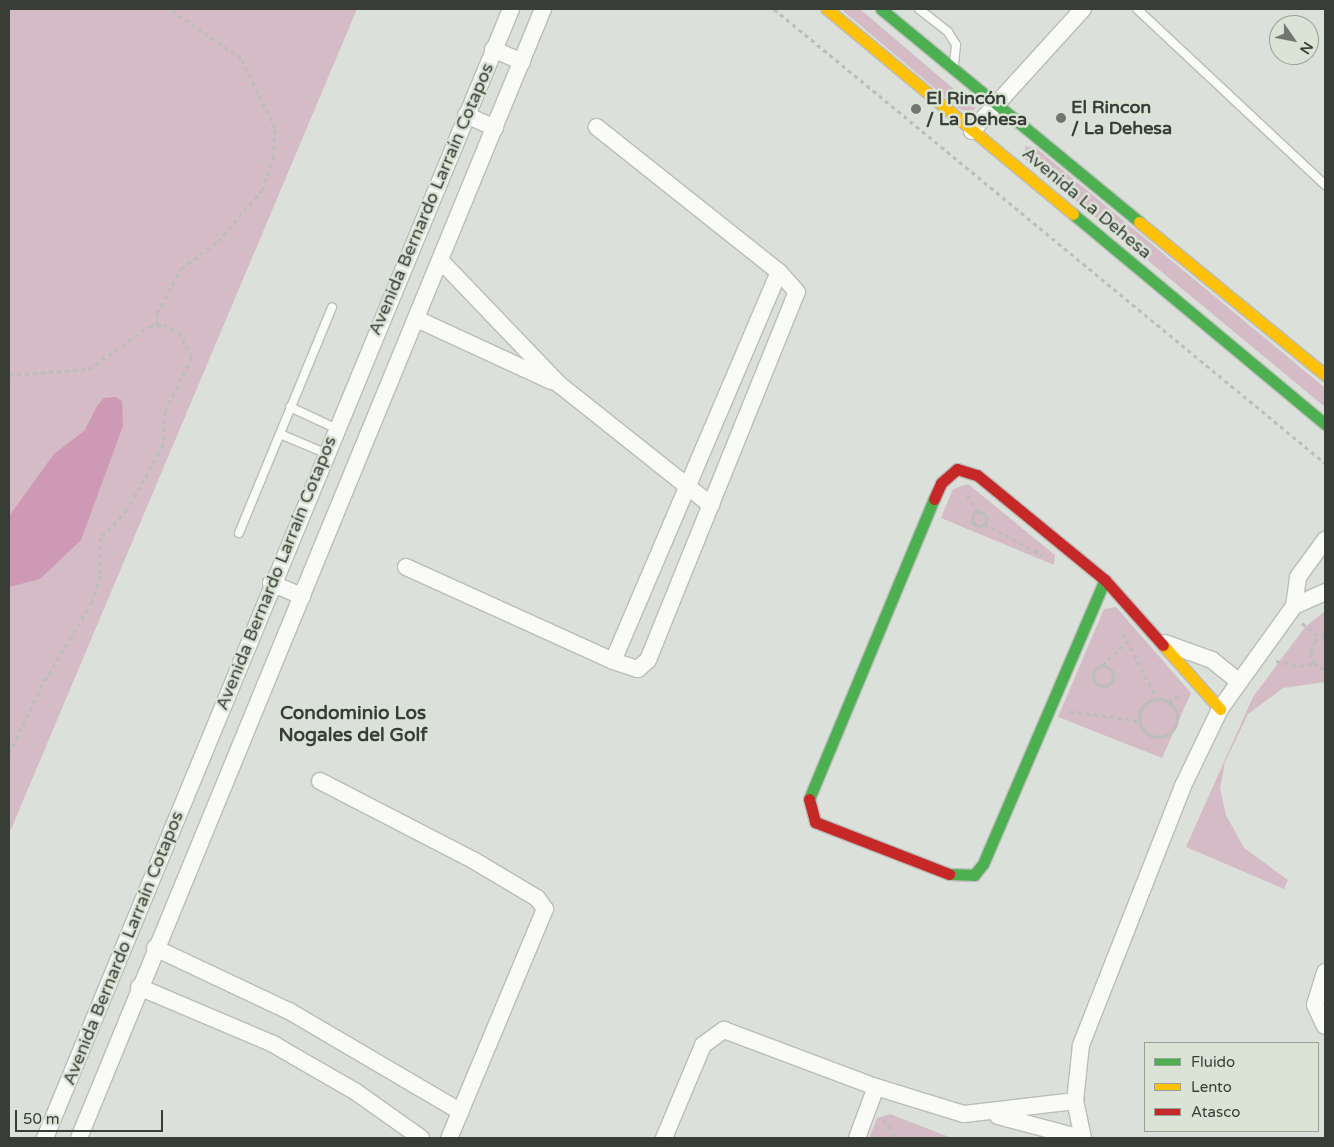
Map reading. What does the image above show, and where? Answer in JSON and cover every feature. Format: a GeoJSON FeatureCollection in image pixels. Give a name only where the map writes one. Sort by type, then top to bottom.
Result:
{"type":"FeatureCollection","features":[{"type":"Feature","properties":{"kind":"street","name":"Avenida Bernardo Larraín Cotapos"},"geometry":{"type":"LineString","coordinates":[[45,1138],[271,582],[511,9]]}},
{"type":"Feature","properties":{"kind":"street","name":"Avenida Bernardo Larraín Cotapos"},"geometry":{"type":"LineString","coordinates":[[79,1138],[138,987],[417,319],[543,9]]}},
{"type":"Feature","properties":{"kind":"street","name":"Avenida La Dehesa"},"geometry":{"type":"LineString","coordinates":[[826,9],[1325,424]]}},
{"type":"Feature","properties":{"kind":"street","name":"Avenida La Dehesa"},"geometry":{"type":"LineString","coordinates":[[881,9],[1325,375]]}},
{"type":"Feature","properties":{"kind":"street"},"geometry":{"type":"LineString","coordinates":[[972,131],[1083,9]]}},
{"type":"Feature","properties":{"kind":"street"},"geometry":{"type":"LineString","coordinates":[[494,49],[522,62]]}},
{"type":"Feature","properties":{"kind":"street"},"geometry":{"type":"LineString","coordinates":[[466,115],[495,128]]}},
{"type":"Feature","properties":{"kind":"street"},"geometry":{"type":"LineString","coordinates":[[406,567],[613,661],[638,669],[645,664],[797,297],[795,288],[779,272],[597,127]]}},
{"type":"Feature","properties":{"kind":"street"},"geometry":{"type":"LineString","coordinates":[[441,260],[560,385],[684,486],[711,505]]}},
{"type":"Feature","properties":{"kind":"street"},"geometry":{"type":"LineString","coordinates":[[613,661],[684,486],[779,272]]}},
{"type":"Feature","properties":{"kind":"street"},"geometry":{"type":"LineString","coordinates":[[417,319],[560,385]]}},
{"type":"Feature","properties":{"kind":"street"},"geometry":{"type":"LineString","coordinates":[[1105,580],[982,864],[969,877],[945,873],[821,826],[811,816],[808,802],[943,478],[956,470],[971,471],[1105,580],[1165,643],[1220,709]]}},
{"type":"Feature","properties":{"kind":"street"},"geometry":{"type":"LineString","coordinates":[[1294,606],[1298,577],[1325,540]]}},
{"type":"Feature","properties":{"kind":"street"},"geometry":{"type":"LineString","coordinates":[[271,582],[302,596]]}},
{"type":"Feature","properties":{"kind":"street"},"geometry":{"type":"LineString","coordinates":[[991,1114],[1082,1138],[1075,1101],[1081,1045],[1182,788],[1220,709],[1256,656],[1294,606],[1325,592]]}},
{"type":"Feature","properties":{"kind":"street"},"geometry":{"type":"LineString","coordinates":[[1165,643],[1212,660],[1238,681]]}},
{"type":"Feature","properties":{"kind":"street"},"geometry":{"type":"LineString","coordinates":[[320,781],[473,860],[536,898],[545,909],[449,1138]]}},
{"type":"Feature","properties":{"kind":"street"},"geometry":{"type":"LineString","coordinates":[[155,948],[288,1010],[461,1112]]}},
{"type":"Feature","properties":{"kind":"street"},"geometry":{"type":"LineString","coordinates":[[1325,972],[1315,1005],[1325,1026]]}},
{"type":"Feature","properties":{"kind":"street"},"geometry":{"type":"LineString","coordinates":[[138,987],[273,1044],[356,1092],[416,1137]]}},
{"type":"Feature","properties":{"kind":"street"},"geometry":{"type":"LineString","coordinates":[[664,1138],[703,1045],[716,1031],[729,1032],[876,1087],[964,1114],[991,1114],[1075,1101]]}},
{"type":"Feature","properties":{"kind":"street"},"geometry":{"type":"LineString","coordinates":[[857,1138],[876,1087]]}},
{"type":"Feature","properties":{"kind":"lane"},"geometry":{"type":"LineString","coordinates":[[919,9],[948,32],[956,44],[954,68]]}},
{"type":"Feature","properties":{"kind":"lane"},"geometry":{"type":"LineString","coordinates":[[1137,9],[1325,185]]}},
{"type":"Feature","properties":{"kind":"lane"},"geometry":{"type":"LineString","coordinates":[[238,533],[332,307]]}},
{"type":"Feature","properties":{"kind":"lane"},"geometry":{"type":"LineString","coordinates":[[290,407],[335,428]]}},
{"type":"Feature","properties":{"kind":"lane"},"geometry":{"type":"LineString","coordinates":[[280,434],[325,453]]}},
{"type":"Feature","properties":{"kind":"path"},"geometry":{"type":"LineString","coordinates":[[157,325],[158,313],[181,269],[218,241],[262,190],[273,158],[275,128],[242,58],[170,9]]}},
{"type":"Feature","properties":{"kind":"path"},"geometry":{"type":"LineString","coordinates":[[774,9],[1325,463]]}},
{"type":"Feature","properties":{"kind":"path"},"geometry":{"type":"LineString","coordinates":[[9,374],[89,369],[127,338],[157,325],[179,332],[192,357],[165,411],[163,445],[127,510],[101,538],[100,576],[92,602],[42,684],[9,754]]}},
{"type":"Feature","properties":{"kind":"path"},"geometry":{"type":"LineString","coordinates":[[984,524],[984,513],[973,514],[973,523],[984,524],[1038,556],[1059,543]]}},
{"type":"Feature","properties":{"kind":"path"},"geometry":{"type":"LineString","coordinates":[[1314,663],[1312,646],[1325,634]]}},
{"type":"Feature","properties":{"kind":"path"},"geometry":{"type":"LineString","coordinates":[[1102,665],[1113,675],[1103,686],[1093,678],[1102,665],[1126,642]]}},
{"type":"Feature","properties":{"kind":"path"},"geometry":{"type":"LineString","coordinates":[[1256,656],[1300,666],[1314,663],[1325,670]]}},
{"type":"Feature","properties":{"kind":"path"},"geometry":{"type":"LineString","coordinates":[[1050,709],[1139,721],[1150,735],[1162,736],[1172,730],[1176,713],[1168,703],[1151,700],[1141,708],[1139,721]]}},
{"type":"Feature","properties":{"kind":"shaded area"},"geometry":{"type":"Polygon","coordinates":[[[9,9],[357,9],[9,834],[9,9]]]}},
{"type":"Feature","properties":{"kind":"shaded area"},"geometry":{"type":"Polygon","coordinates":[[[841,9],[860,9],[976,108],[971,112],[959,109],[841,9]]]}},
{"type":"Feature","properties":{"kind":"shaded area"},"geometry":{"type":"Polygon","coordinates":[[[1025,146],[1036,148],[1325,388],[1325,407],[1025,159],[1025,146]]]}},
{"type":"Feature","properties":{"kind":"shaded area"},"geometry":{"type":"Polygon","coordinates":[[[116,397],[122,401],[123,426],[81,540],[40,579],[9,587],[9,516],[54,454],[85,430],[97,406],[104,398],[116,397]]]}},
{"type":"Feature","properties":{"kind":"shaded area"},"geometry":{"type":"Polygon","coordinates":[[[968,484],[1055,555],[1054,565],[941,518],[953,489],[968,484]]]}},
{"type":"Feature","properties":{"kind":"shaded area"},"geometry":{"type":"Polygon","coordinates":[[[1116,607],[1191,693],[1162,758],[1058,717],[1104,609],[1116,607]]]}},
{"type":"Feature","properties":{"kind":"shaded area"},"geometry":{"type":"Polygon","coordinates":[[[1325,611],[1325,682],[1283,688],[1248,714],[1225,762],[1220,789],[1226,815],[1244,848],[1288,880],[1284,889],[1186,847],[1253,697],[1305,627],[1325,611]]]}},
{"type":"Feature","properties":{"kind":"shaded area"},"geometry":{"type":"Polygon","coordinates":[[[890,1114],[955,1138],[869,1138],[877,1118],[890,1114]]]}},
{"type":"Feature","properties":{"kind":"traffic: fast"},"geometry":{"type":"LineString","coordinates":[[881,9],[1139,222]]}},
{"type":"Feature","properties":{"kind":"traffic: fast"},"geometry":{"type":"LineString","coordinates":[[1073,214],[1325,424]]}},
{"type":"Feature","properties":{"kind":"traffic: fast"},"geometry":{"type":"LineString","coordinates":[[809,799],[934,499]]}},
{"type":"Feature","properties":{"kind":"traffic: fast"},"geometry":{"type":"LineString","coordinates":[[949,874],[974,875],[983,864],[1105,580]]}},
{"type":"Feature","properties":{"kind":"traffic: slow"},"geometry":{"type":"LineString","coordinates":[[827,9],[1073,214]]}},
{"type":"Feature","properties":{"kind":"traffic: slow"},"geometry":{"type":"LineString","coordinates":[[1139,222],[1325,375]]}},
{"type":"Feature","properties":{"kind":"traffic: slow"},"geometry":{"type":"LineString","coordinates":[[1163,645],[1220,709]]}},
{"type":"Feature","properties":{"kind":"traffic: jam"},"geometry":{"type":"LineString","coordinates":[[934,499],[941,483],[957,469],[977,475],[1105,580],[1163,645]]}},
{"type":"Feature","properties":{"kind":"traffic: jam"},"geometry":{"type":"LineString","coordinates":[[809,799],[815,822],[949,874]]}},
{"type":"Feature","properties":{"kind":"place","name":"El Rincón / La Dehesa"},"geometry":{"type":"Point","coordinates":[916,109]}},
{"type":"Feature","properties":{"kind":"place","name":"El Rincon / La Dehesa"},"geometry":{"type":"Point","coordinates":[1061,118]}},
{"type":"Feature","properties":{"kind":"district","name":"Condominio Los Nogales del Golf"},"geometry":{"type":"Point","coordinates":[353,725]}}]}
